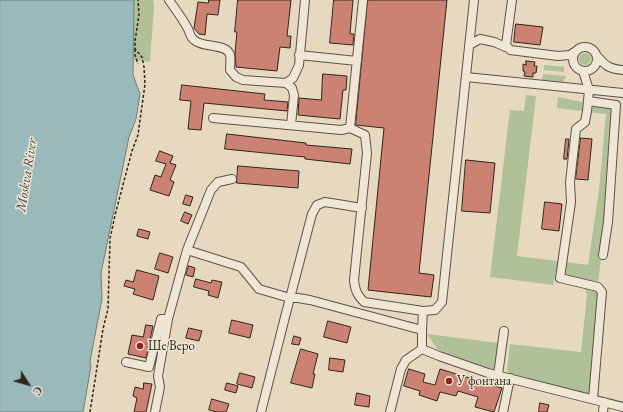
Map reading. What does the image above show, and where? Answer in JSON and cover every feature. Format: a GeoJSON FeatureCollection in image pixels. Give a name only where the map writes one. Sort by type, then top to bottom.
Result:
{"type":"FeatureCollection","features":[{"type":"Feature","properties":{"kind":"street"},"geometry":{"type":"LineString","coordinates":[[169,0],[188,30],[190,36],[195,41],[201,44],[222,47],[228,51],[230,55],[230,70],[236,77],[243,80],[286,83],[292,88],[294,95],[290,125]]}},
{"type":"Feature","properties":{"kind":"street"},"geometry":{"type":"LineString","coordinates":[[286,83],[293,78],[298,65],[305,0]]}},
{"type":"Feature","properties":{"kind":"street"},"geometry":{"type":"LineString","coordinates":[[350,128],[363,0]]}},
{"type":"Feature","properties":{"kind":"street"},"geometry":{"type":"LineString","coordinates":[[213,118],[341,130],[350,128],[365,135],[367,153],[354,280],[355,289],[358,296],[364,302],[370,304],[424,311],[435,310],[442,302],[474,0]]}},
{"type":"Feature","properties":{"kind":"street"},"geometry":{"type":"LineString","coordinates":[[508,48],[507,39],[512,0]]}},
{"type":"Feature","properties":{"kind":"street"},"geometry":{"type":"LineString","coordinates":[[469,45],[480,39],[494,42],[514,51],[558,56],[570,55],[580,49],[590,48],[605,65],[610,68],[623,70]]}},
{"type":"Feature","properties":{"kind":"street"},"geometry":{"type":"LineString","coordinates":[[576,52],[574,55],[575,64],[578,69],[583,71],[591,70],[595,66],[597,56]]}},
{"type":"Feature","properties":{"kind":"street"},"geometry":{"type":"LineString","coordinates":[[299,55],[357,61]]}},
{"type":"Feature","properties":{"kind":"street"},"geometry":{"type":"LineString","coordinates":[[583,71],[589,90],[588,101],[585,122],[576,129],[570,182],[571,202],[560,278],[598,287],[602,292],[593,399]]}},
{"type":"Feature","properties":{"kind":"street"},"geometry":{"type":"LineString","coordinates":[[466,77],[623,93]]}},
{"type":"Feature","properties":{"kind":"street"},"geometry":{"type":"LineString","coordinates":[[588,101],[616,105],[608,222],[603,255]]}},
{"type":"Feature","properties":{"kind":"street"},"geometry":{"type":"LineString","coordinates":[[155,412],[160,387],[158,376],[168,319],[188,250],[211,190],[218,182],[232,179]]}},
{"type":"Feature","properties":{"kind":"street"},"geometry":{"type":"LineString","coordinates":[[261,412],[312,214],[317,205],[325,202],[362,208]]}},
{"type":"Feature","properties":{"kind":"street"},"geometry":{"type":"LineString","coordinates":[[188,250],[241,267],[259,289],[290,298],[310,300],[422,330]]}},
{"type":"Feature","properties":{"kind":"street"},"geometry":{"type":"LineString","coordinates":[[422,349],[424,311]]}},
{"type":"Feature","properties":{"kind":"street"},"geometry":{"type":"LineString","coordinates":[[126,362],[149,367],[161,319],[168,319]]}},
{"type":"Feature","properties":{"kind":"street"},"geometry":{"type":"LineString","coordinates":[[498,375],[504,331]]}},
{"type":"Feature","properties":{"kind":"street"},"geometry":{"type":"LineString","coordinates":[[422,349],[488,373],[623,407]]}},
{"type":"Feature","properties":{"kind":"street"},"geometry":{"type":"LineString","coordinates":[[390,412],[401,369],[406,360],[422,349]]}},
{"type":"Feature","properties":{"kind":"street"},"geometry":{"type":"LineString","coordinates":[[503,412],[510,378]]}},
{"type":"Feature","properties":{"kind":"street"},"geometry":{"type":"LineString","coordinates":[[603,412],[604,402]]}},
{"type":"Feature","properties":{"kind":"path"},"geometry":{"type":"LineString","coordinates":[[138,0],[139,15],[135,41],[135,55],[138,64]]}},
{"type":"Feature","properties":{"kind":"path"},"geometry":{"type":"LineString","coordinates":[[90,412],[103,329],[108,309],[110,239],[132,151],[138,135],[145,84],[142,57],[135,49]]}},
{"type":"Feature","properties":{"kind":"green space"},"geometry":{"type":"Polygon","coordinates":[[[134,0],[153,0],[154,7],[150,62],[134,60],[134,0]]]}},
{"type":"Feature","properties":{"kind":"green space"},"geometry":{"type":"Polygon","coordinates":[[[585,53],[589,55],[591,59],[589,63],[585,65],[581,63],[579,59],[581,55],[585,53]]]}},
{"type":"Feature","properties":{"kind":"green space"},"geometry":{"type":"Polygon","coordinates":[[[544,65],[564,67],[564,72],[544,70],[544,65]]]}},
{"type":"Feature","properties":{"kind":"green space"},"geometry":{"type":"Polygon","coordinates":[[[543,74],[566,76],[563,82],[542,80],[543,74]]]}},
{"type":"Feature","properties":{"kind":"green space"},"geometry":{"type":"Polygon","coordinates":[[[526,95],[536,96],[517,256],[558,261],[553,285],[490,277],[510,110],[524,111],[526,95]]]}},
{"type":"Feature","properties":{"kind":"green space"},"geometry":{"type":"Polygon","coordinates":[[[558,97],[591,104],[611,106],[614,113],[606,222],[598,282],[565,275],[566,262],[588,265],[599,190],[606,114],[557,108],[558,97]]]}},
{"type":"Feature","properties":{"kind":"green space"},"geometry":{"type":"Polygon","coordinates":[[[584,288],[595,289],[598,295],[590,397],[510,375],[507,370],[510,344],[581,352],[587,294],[584,288]]]}},
{"type":"Feature","properties":{"kind":"green space"},"geometry":{"type":"Polygon","coordinates":[[[427,334],[499,343],[496,368],[490,370],[438,350],[427,334]]]}},
{"type":"Feature","properties":{"kind":"water","name":"Moskva River"},"geometry":{"type":"Polygon","coordinates":[[[0,0],[134,0],[133,75],[140,94],[136,119],[129,137],[101,273],[102,299],[90,361],[91,366],[83,412],[0,412],[0,0]]]}},
{"type":"Feature","properties":{"kind":"building"},"geometry":{"type":"Polygon","coordinates":[[[209,0],[220,0],[218,15],[207,14],[205,35],[199,34],[194,28],[198,2],[208,3],[209,0]]]}},
{"type":"Feature","properties":{"kind":"building"},"geometry":{"type":"Polygon","coordinates":[[[238,0],[291,0],[287,36],[291,36],[290,48],[280,47],[277,71],[236,67],[235,53],[237,32],[235,32],[238,0]]]}},
{"type":"Feature","properties":{"kind":"building"},"geometry":{"type":"Polygon","coordinates":[[[334,0],[353,0],[350,34],[354,34],[353,45],[330,43],[334,0]]]}},
{"type":"Feature","properties":{"kind":"building"},"geometry":{"type":"Polygon","coordinates":[[[368,0],[447,0],[419,273],[434,275],[431,297],[368,290],[384,128],[356,125],[368,0]]]}},
{"type":"Feature","properties":{"kind":"building"},"geometry":{"type":"Polygon","coordinates":[[[516,24],[543,27],[540,45],[514,42],[516,24]]]}},
{"type":"Feature","properties":{"kind":"building"},"geometry":{"type":"Polygon","coordinates":[[[526,61],[535,62],[534,66],[537,66],[536,73],[533,73],[533,77],[524,76],[525,72],[523,71],[523,64],[526,65],[526,61]]]}},
{"type":"Feature","properties":{"kind":"building"},"geometry":{"type":"Polygon","coordinates":[[[323,74],[347,76],[346,90],[343,90],[340,119],[298,115],[299,98],[321,100],[323,74]]]}},
{"type":"Feature","properties":{"kind":"building"},"geometry":{"type":"Polygon","coordinates":[[[182,85],[265,94],[264,100],[288,102],[287,111],[204,103],[201,130],[188,129],[191,101],[180,100],[182,85]]]}},
{"type":"Feature","properties":{"kind":"building"},"geometry":{"type":"Polygon","coordinates":[[[227,134],[306,143],[306,145],[352,149],[350,164],[305,159],[305,157],[225,149],[227,134]]]}},
{"type":"Feature","properties":{"kind":"building"},"geometry":{"type":"Polygon","coordinates":[[[581,138],[592,139],[588,180],[576,179],[581,138]]]}},
{"type":"Feature","properties":{"kind":"building"},"geometry":{"type":"Polygon","coordinates":[[[566,139],[569,139],[567,159],[564,159],[566,139]]]}},
{"type":"Feature","properties":{"kind":"building"},"geometry":{"type":"Polygon","coordinates":[[[160,151],[173,156],[170,163],[176,165],[170,180],[174,182],[169,196],[150,190],[155,175],[161,177],[166,164],[156,161],[160,151]]]}},
{"type":"Feature","properties":{"kind":"building"},"geometry":{"type":"Polygon","coordinates":[[[466,160],[495,163],[490,213],[462,211],[466,160]]]}},
{"type":"Feature","properties":{"kind":"building"},"geometry":{"type":"Polygon","coordinates":[[[238,166],[299,171],[298,188],[237,183],[238,166]]]}},
{"type":"Feature","properties":{"kind":"building"},"geometry":{"type":"Polygon","coordinates":[[[186,195],[193,197],[190,206],[183,204],[186,195]]]}},
{"type":"Feature","properties":{"kind":"building"},"geometry":{"type":"Polygon","coordinates":[[[545,202],[562,204],[559,231],[542,229],[545,202]]]}},
{"type":"Feature","properties":{"kind":"building"},"geometry":{"type":"Polygon","coordinates":[[[185,212],[192,215],[188,224],[181,221],[185,212]]]}},
{"type":"Feature","properties":{"kind":"building"},"geometry":{"type":"Polygon","coordinates":[[[139,229],[150,232],[148,239],[137,236],[139,229]]]}},
{"type":"Feature","properties":{"kind":"building"},"geometry":{"type":"Polygon","coordinates":[[[160,253],[173,257],[168,273],[155,269],[160,253]]]}},
{"type":"Feature","properties":{"kind":"building"},"geometry":{"type":"Polygon","coordinates":[[[189,266],[195,268],[193,277],[186,275],[189,266]]]}},
{"type":"Feature","properties":{"kind":"building"},"geometry":{"type":"Polygon","coordinates":[[[137,270],[159,276],[153,300],[133,294],[135,289],[124,286],[126,280],[133,282],[137,270]]]}},
{"type":"Feature","properties":{"kind":"building"},"geometry":{"type":"Polygon","coordinates":[[[196,279],[211,283],[212,280],[222,282],[218,298],[208,295],[209,291],[194,287],[196,279]]]}},
{"type":"Feature","properties":{"kind":"building"},"geometry":{"type":"Polygon","coordinates":[[[232,320],[253,325],[250,338],[229,333],[232,320]]]}},
{"type":"Feature","properties":{"kind":"building"},"geometry":{"type":"Polygon","coordinates":[[[328,321],[351,327],[347,343],[324,337],[328,321]]]}},
{"type":"Feature","properties":{"kind":"building","name":"Ше Веро"},"geometry":{"type":"Polygon","coordinates":[[[146,325],[153,326],[146,358],[128,354],[132,335],[143,337],[146,325]]]}},
{"type":"Feature","properties":{"kind":"building"},"geometry":{"type":"Polygon","coordinates":[[[189,328],[202,331],[199,341],[186,338],[189,328]]]}},
{"type":"Feature","properties":{"kind":"building"},"geometry":{"type":"Polygon","coordinates":[[[294,336],[301,338],[299,345],[292,344],[294,336]]]}},
{"type":"Feature","properties":{"kind":"building"},"geometry":{"type":"Polygon","coordinates":[[[301,349],[318,354],[313,374],[315,374],[312,388],[291,383],[301,349]]]}},
{"type":"Feature","properties":{"kind":"building"},"geometry":{"type":"Polygon","coordinates":[[[330,358],[345,360],[343,372],[329,370],[330,358]]]}},
{"type":"Feature","properties":{"kind":"building"},"geometry":{"type":"Polygon","coordinates":[[[409,369],[425,374],[423,382],[435,385],[440,369],[502,388],[494,412],[475,407],[478,397],[458,391],[456,396],[440,392],[437,401],[419,395],[420,391],[404,386],[409,369]]]}},
{"type":"Feature","properties":{"kind":"building"},"geometry":{"type":"Polygon","coordinates":[[[240,373],[255,377],[252,388],[237,384],[240,373]]]}},
{"type":"Feature","properties":{"kind":"building"},"geometry":{"type":"Polygon","coordinates":[[[144,383],[152,384],[146,412],[134,412],[137,398],[133,396],[135,387],[143,389],[144,383]]]}},
{"type":"Feature","properties":{"kind":"building"},"geometry":{"type":"Polygon","coordinates":[[[227,383],[238,386],[236,393],[225,390],[227,383]]]}},
{"type":"Feature","properties":{"kind":"building"},"geometry":{"type":"Polygon","coordinates":[[[357,393],[370,396],[369,407],[355,405],[357,393]]]}},
{"type":"Feature","properties":{"kind":"building"},"geometry":{"type":"Polygon","coordinates":[[[212,399],[229,404],[226,412],[209,410],[212,399]]]}},
{"type":"Feature","properties":{"kind":"building"},"geometry":{"type":"Polygon","coordinates":[[[540,403],[549,405],[547,412],[539,412],[540,403]]]}},
{"type":"Feature","properties":{"kind":"place","name":"Ше Веро"},"geometry":{"type":"Point","coordinates":[140,346]}},
{"type":"Feature","properties":{"kind":"place","name":"У фонтана"},"geometry":{"type":"Point","coordinates":[449,381]}}]}
